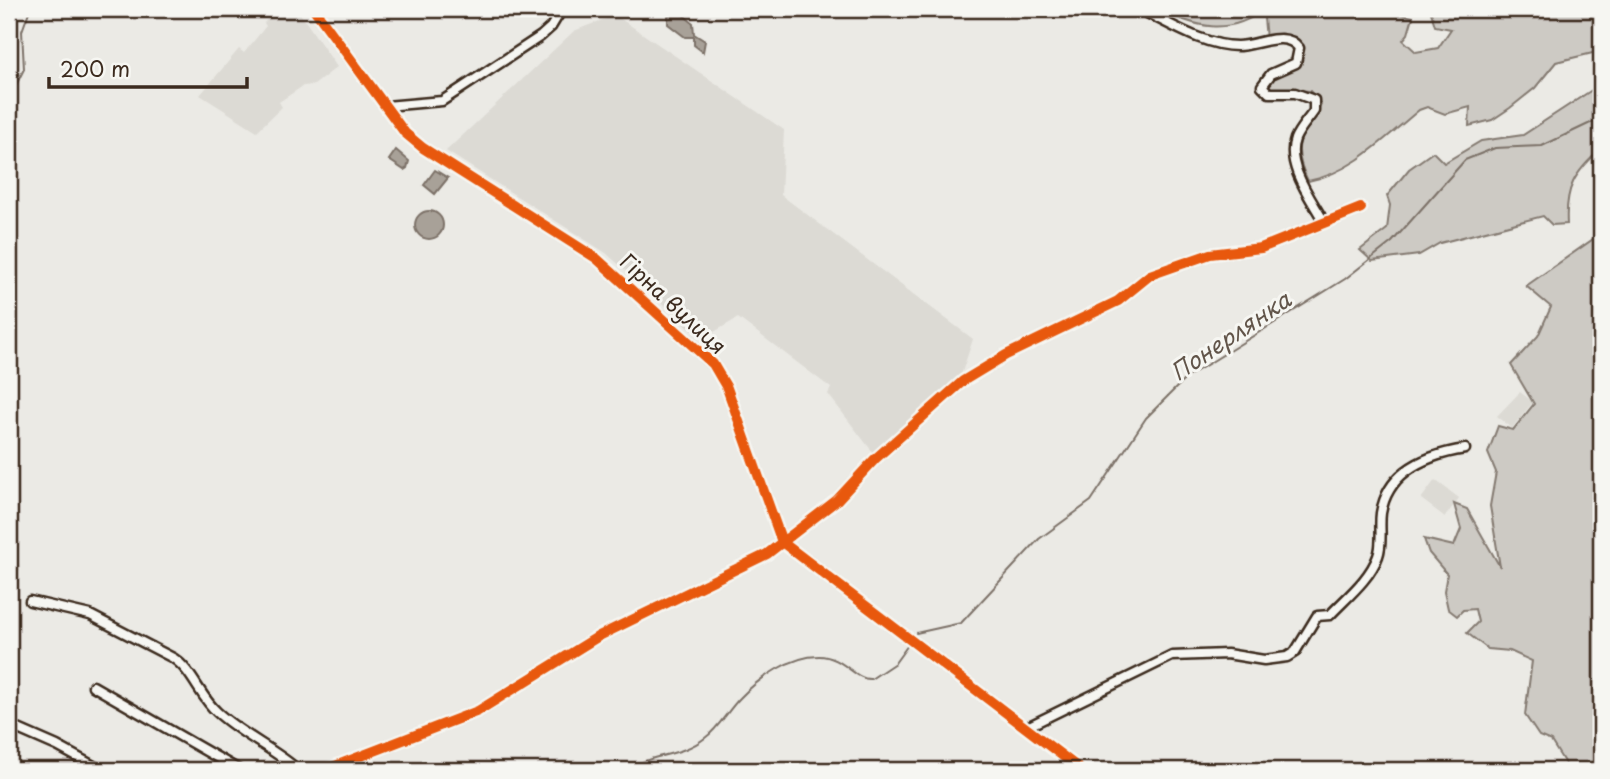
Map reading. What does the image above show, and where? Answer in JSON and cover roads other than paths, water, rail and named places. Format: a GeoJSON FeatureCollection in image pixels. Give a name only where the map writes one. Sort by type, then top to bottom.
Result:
{"type":"FeatureCollection","features":[{"type":"Feature","properties":{"kind":"street"},"geometry":{"type":"LineString","coordinates":[[9,65],[11,9]]}},
{"type":"Feature","properties":{"kind":"street","name":"Гірна вулиця"},"geometry":{"type":"LineString","coordinates":[[314,9],[405,133],[422,148],[596,258],[713,364],[727,388],[782,542]]}},
{"type":"Feature","properties":{"kind":"street"},"geometry":{"type":"LineString","coordinates":[[386,106],[430,103],[451,97],[541,36],[551,27],[562,9]]}},
{"type":"Feature","properties":{"kind":"street"},"geometry":{"type":"LineString","coordinates":[[1139,9],[1220,45],[1251,45],[1285,39],[1294,42],[1299,48],[1296,63],[1271,74],[1262,86],[1269,93],[1295,93],[1314,100],[1314,111],[1296,136],[1292,149],[1294,163],[1324,222]]}},
{"type":"Feature","properties":{"kind":"street"},"geometry":{"type":"LineString","coordinates":[[325,770],[478,711],[599,636],[767,554],[837,500],[875,459],[963,381],[1006,355],[1118,300],[1150,275],[1210,254],[1261,248],[1360,208]]}},
{"type":"Feature","properties":{"kind":"street"},"geometry":{"type":"LineString","coordinates":[[1027,727],[1172,656],[1227,654],[1264,660],[1287,657],[1295,652],[1317,616],[1330,615],[1373,567],[1380,546],[1385,496],[1402,473],[1431,457],[1465,449]]}},
{"type":"Feature","properties":{"kind":"street"},"geometry":{"type":"LineString","coordinates":[[782,542],[1081,770]]}},
{"type":"Feature","properties":{"kind":"street"},"geometry":{"type":"LineString","coordinates":[[30,601],[83,612],[173,658],[184,667],[199,692],[216,711],[298,770]]}},
{"type":"Feature","properties":{"kind":"street"},"geometry":{"type":"LineString","coordinates":[[93,686],[239,770]]}},
{"type":"Feature","properties":{"kind":"street"},"geometry":{"type":"LineString","coordinates":[[9,725],[58,746],[101,770]]}},
{"type":"Feature","properties":{"kind":"waterway"},"geometry":{"type":"LineString","coordinates":[[9,99],[24,69],[22,31],[30,9]]}},
{"type":"Feature","properties":{"kind":"waterway","name":"Понерлянка"},"geometry":{"type":"LineString","coordinates":[[916,633],[961,623],[1039,539],[1091,501],[1146,418],[1187,377],[1345,279],[1392,242],[1465,160],[1495,148],[1542,146],[1601,118]]}},
{"type":"Feature","properties":{"kind":"waterway","name":"Понерлянка"},"geometry":{"type":"LineString","coordinates":[[626,770],[696,744],[715,729],[748,690],[787,664],[808,657],[828,657],[865,679],[871,679],[895,663],[908,645]]}}]}
